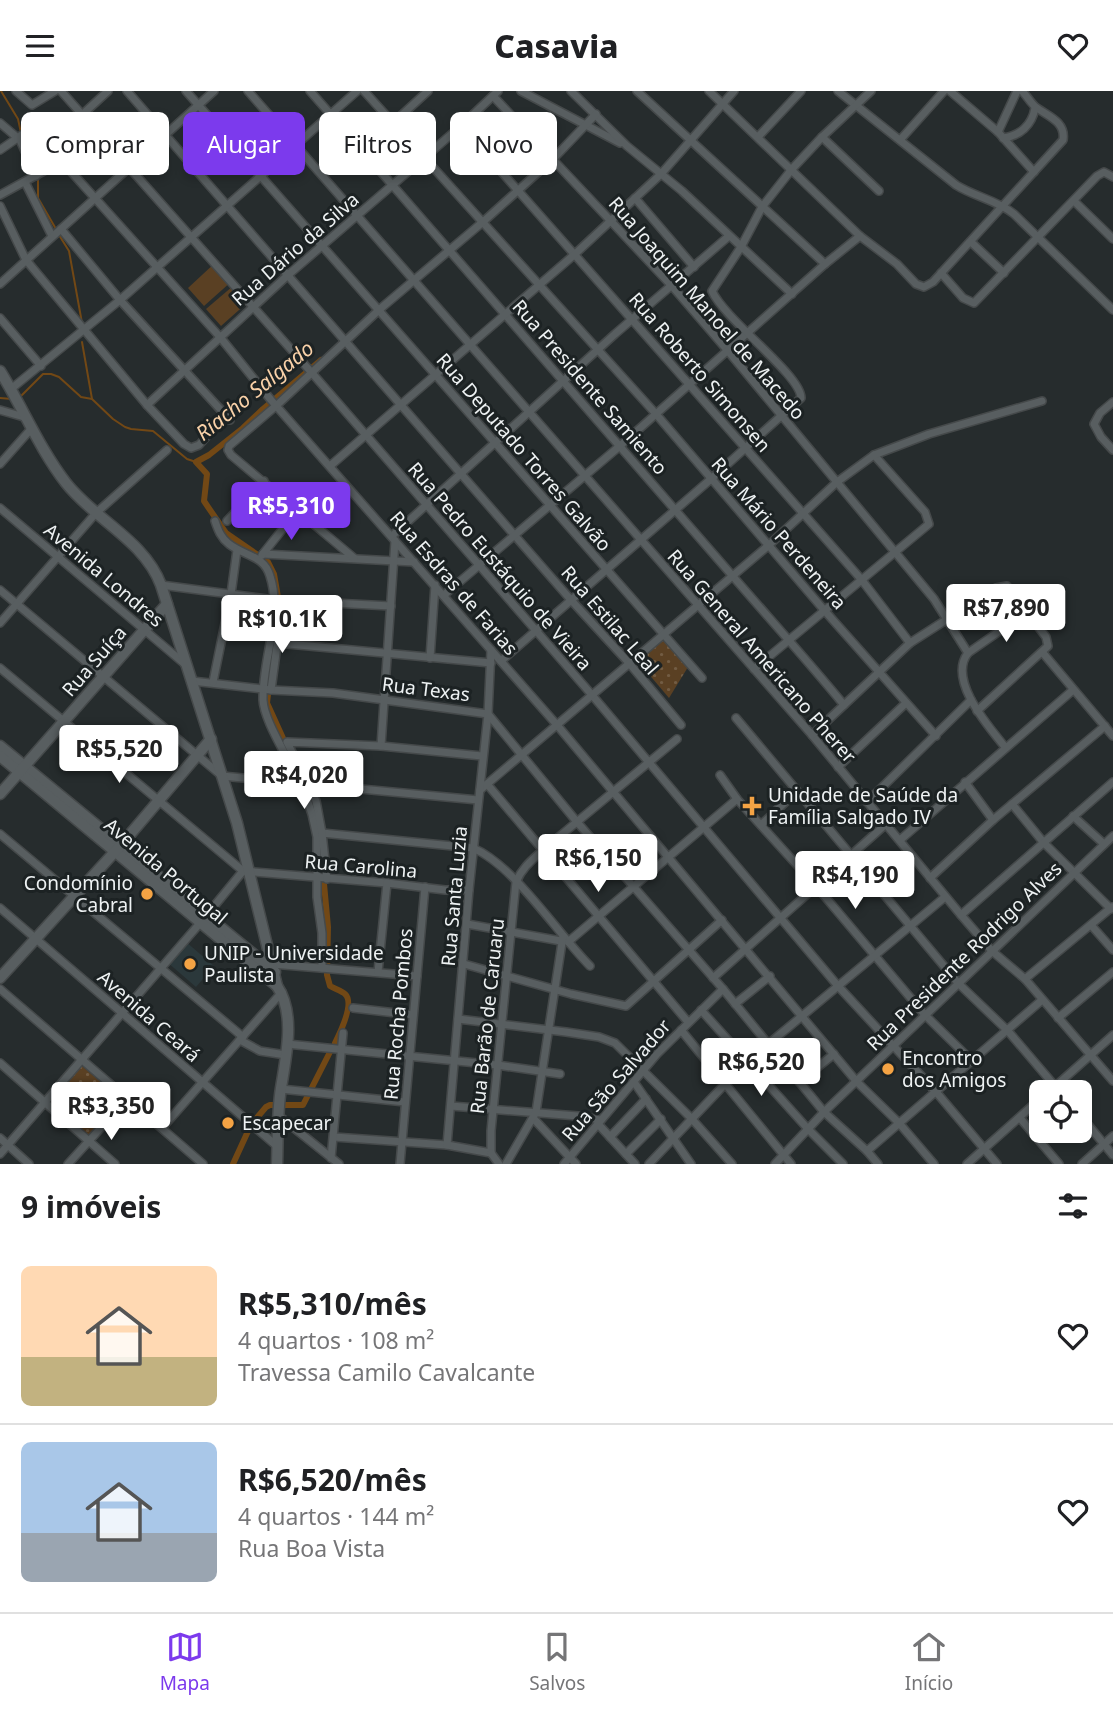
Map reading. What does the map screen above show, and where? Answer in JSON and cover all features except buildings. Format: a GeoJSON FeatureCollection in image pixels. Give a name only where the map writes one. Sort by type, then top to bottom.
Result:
{"type":"FeatureCollection","features":[{"type":"Feature","properties":{"kind":"street"},"geometry":{"type":"LineString","coordinates":[[16,91],[32,105],[58,91]]}},
{"type":"Feature","properties":{"kind":"street","name":"Rua Pedro Eustáquio de Vieira"},"geometry":{"type":"LineString","coordinates":[[58,91],[80,112]]}},
{"type":"Feature","properties":{"kind":"street"},"geometry":{"type":"LineString","coordinates":[[86,112],[108,91]]}},
{"type":"Feature","properties":{"kind":"street","name":"Rua Estilac Leal"},"geometry":{"type":"LineString","coordinates":[[127,91],[146,112]]}},
{"type":"Feature","properties":{"kind":"street","name":"Rua Deputado Torres Galvão"},"geometry":{"type":"LineString","coordinates":[[186,91],[702,678]]}},
{"type":"Feature","properties":{"kind":"street"},"geometry":{"type":"LineString","coordinates":[[169,130],[214,91]]}},
{"type":"Feature","properties":{"kind":"street","name":"Rua General Americano Pherer"},"geometry":{"type":"LineString","coordinates":[[248,91],[266,112]]}},
{"type":"Feature","properties":{"kind":"street","name":"Rua Presidente Samiento"},"geometry":{"type":"LineString","coordinates":[[310,91],[328,112]]}},
{"type":"Feature","properties":{"kind":"street"},"geometry":{"type":"LineString","coordinates":[[332,112],[357,91]]}},
{"type":"Feature","properties":{"kind":"street","name":"Rua Mário Perdeneira"},"geometry":{"type":"LineString","coordinates":[[364,91],[383,112]]}},
{"type":"Feature","properties":{"kind":"street"},"geometry":{"type":"LineString","coordinates":[[405,112],[428,91]]}},
{"type":"Feature","properties":{"kind":"street"},"geometry":{"type":"LineString","coordinates":[[522,91],[627,146]]}},
{"type":"Feature","properties":{"kind":"street"},"geometry":{"type":"LineString","coordinates":[[571,91],[627,146],[682,191],[792,293]]}},
{"type":"Feature","properties":{"kind":"street"},"geometry":{"type":"LineString","coordinates":[[637,91],[825,264]]}},
{"type":"Feature","properties":{"kind":"street"},"geometry":{"type":"LineString","coordinates":[[709,91],[860,236],[897,264],[919,286],[930,285],[1062,143],[1065,137],[1060,126],[1048,113],[1035,108],[1023,91]]}},
{"type":"Feature","properties":{"kind":"street"},"geometry":{"type":"LineString","coordinates":[[330,466],[575,254],[661,174],[734,91]]}},
{"type":"Feature","properties":{"kind":"street"},"geometry":{"type":"LineString","coordinates":[[758,138],[801,91]]}},
{"type":"Feature","properties":{"kind":"street"},"geometry":{"type":"LineString","coordinates":[[838,91],[967,192],[1003,205],[1040,237],[1113,310]]}},
{"type":"Feature","properties":{"kind":"street"},"geometry":{"type":"LineString","coordinates":[[501,661],[712,479],[801,398],[796,385],[734,321],[712,291],[741,247],[762,207],[792,169],[821,137],[871,91]]}},
{"type":"Feature","properties":{"kind":"street"},"geometry":{"type":"LineString","coordinates":[[900,140],[944,91]]}},
{"type":"Feature","properties":{"kind":"street"},"geometry":{"type":"LineString","coordinates":[[950,91],[1000,135],[1034,172]]}},
{"type":"Feature","properties":{"kind":"street"},"geometry":{"type":"LineString","coordinates":[[1000,135],[1017,91]]}},
{"type":"Feature","properties":{"kind":"street","name":"Rua Dário da Silva"},"geometry":{"type":"LineString","coordinates":[[476,112],[496,93]]}},
{"type":"Feature","properties":{"kind":"street","name":"Rua Joaquim Manoel de Macedo"},"geometry":{"type":"LineString","coordinates":[[496,93],[513,112]]}},
{"type":"Feature","properties":{"kind":"street"},"geometry":{"type":"LineString","coordinates":[[1000,135],[1014,136],[1022,131],[1032,118],[1035,108]]}},
{"type":"Feature","properties":{"kind":"street"},"geometry":{"type":"LineString","coordinates":[[557,155],[596,114]]}},
{"type":"Feature","properties":{"kind":"street"},"geometry":{"type":"LineString","coordinates":[[0,123],[20,140],[36,176],[0,195]]}},
{"type":"Feature","properties":{"kind":"street"},"geometry":{"type":"LineString","coordinates":[[305,136],[319,124]]}},
{"type":"Feature","properties":{"kind":"street","name":"Rua Esdras de Farias"},"geometry":{"type":"LineString","coordinates":[[16,137],[21,134]]}},
{"type":"Feature","properties":{"kind":"street","name":"Rua Dário da Silva"},"geometry":{"type":"LineString","coordinates":[[436,147],[450,135]]}},
{"type":"Feature","properties":{"kind":"street"},"geometry":{"type":"LineString","coordinates":[[0,149],[16,137]]}},
{"type":"Feature","properties":{"kind":"street"},"geometry":{"type":"LineString","coordinates":[[821,137],[879,191]]}},
{"type":"Feature","properties":{"kind":"street","name":"Rua Estilac Leal"},"geometry":{"type":"LineString","coordinates":[[169,139],[681,725]]}},
{"type":"Feature","properties":{"kind":"street","name":"Rua General Americano Pherer"},"geometry":{"type":"LineString","coordinates":[[305,156],[812,735],[992,951],[1025,979],[1113,1081]]}},
{"type":"Feature","properties":{"kind":"street","name":"Rua Joaquim Manoel de Macedo"},"geometry":{"type":"LineString","coordinates":[[557,161],[672,286],[896,551],[949,619],[968,653]]}},
{"type":"Feature","properties":{"kind":"street","name":"Rua Mário Perdeneira"},"geometry":{"type":"LineString","coordinates":[[436,170],[656,414],[936,736]]}},
{"type":"Feature","properties":{"kind":"street"},"geometry":{"type":"LineString","coordinates":[[941,273],[968,302],[974,303],[1093,181],[1104,172],[1113,177]]}},
{"type":"Feature","properties":{"kind":"street","name":"Rua Esdras de Farias"},"geometry":{"type":"LineString","coordinates":[[74,175],[220,337],[274,403],[557,725],[857,1082],[899,1123],[934,1164]]}},
{"type":"Feature","properties":{"kind":"street"},"geometry":{"type":"LineString","coordinates":[[0,284],[119,175]]}},
{"type":"Feature","properties":{"kind":"street","name":"Rua Pedro Eustáquio de Vieira"},"geometry":{"type":"LineString","coordinates":[[137,175],[480,565],[838,986],[937,1093],[997,1164]]}},
{"type":"Feature","properties":{"kind":"street","name":"Rua Presidente Samiento"},"geometry":{"type":"LineString","coordinates":[[385,175],[732,575],[790,638],[844,705]]}},
{"type":"Feature","properties":{"kind":"street","name":"Rua Dário da Silva"},"geometry":{"type":"LineString","coordinates":[[146,405],[288,275],[403,175]]}},
{"type":"Feature","properties":{"kind":"street","name":"Rua Roberto Simonsen"},"geometry":{"type":"LineString","coordinates":[[505,175],[691,383],[860,579],[910,643]]}},
{"type":"Feature","properties":{"kind":"street"},"geometry":{"type":"LineString","coordinates":[[354,558],[231,455],[229,446],[310,370],[348,341],[380,309],[534,175]]}},
{"type":"Feature","properties":{"kind":"street"},"geometry":{"type":"LineString","coordinates":[[11,389],[120,300],[260,176]]}},
{"type":"Feature","properties":{"kind":"street"},"geometry":{"type":"LineString","coordinates":[[25,183],[52,236]]}},
{"type":"Feature","properties":{"kind":"street"},"geometry":{"type":"LineString","coordinates":[[635,198],[694,267]]}},
{"type":"Feature","properties":{"kind":"street"},"geometry":{"type":"LineString","coordinates":[[1074,201],[1113,239]]}},
{"type":"Feature","properties":{"kind":"street"},"geometry":{"type":"LineString","coordinates":[[0,206],[26,260],[83,331],[177,437],[191,448],[199,445],[227,418],[120,300],[61,229]]}},
{"type":"Feature","properties":{"kind":"street"},"geometry":{"type":"LineString","coordinates":[[381,746],[394,538],[426,504],[494,442],[729,236]]}},
{"type":"Feature","properties":{"kind":"street"},"geometry":{"type":"LineString","coordinates":[[444,595],[860,236]]}},
{"type":"Feature","properties":{"kind":"street"},"geometry":{"type":"LineString","coordinates":[[971,242],[1004,273]]}},
{"type":"Feature","properties":{"kind":"street"},"geometry":{"type":"LineString","coordinates":[[0,318],[41,366]]}},
{"type":"Feature","properties":{"kind":"street"},"geometry":{"type":"LineString","coordinates":[[0,371],[31,429],[68,486],[143,555],[161,585],[222,776],[287,1017],[277,1164]]}},
{"type":"Feature","properties":{"kind":"street"},"geometry":{"type":"LineString","coordinates":[[480,790],[769,545],[837,482],[874,455],[929,434],[1042,401]]}},
{"type":"Feature","properties":{"kind":"street"},"geometry":{"type":"LineString","coordinates":[[1113,402],[1100,413],[1094,424],[1113,450]]}},
{"type":"Feature","properties":{"kind":"street"},"geometry":{"type":"LineString","coordinates":[[0,410],[24,417]]}},
{"type":"Feature","properties":{"kind":"street"},"geometry":{"type":"LineString","coordinates":[[0,464],[31,429]]}},
{"type":"Feature","properties":{"kind":"street"},"geometry":{"type":"LineString","coordinates":[[0,623],[96,513],[167,450]]}},
{"type":"Feature","properties":{"kind":"street"},"geometry":{"type":"LineString","coordinates":[[754,669],[860,579],[927,527],[929,522],[925,512],[874,455]]}},
{"type":"Feature","properties":{"kind":"street"},"geometry":{"type":"LineString","coordinates":[[227,521],[264,481]]}},
{"type":"Feature","properties":{"kind":"street","name":"Avenida Londres"},"geometry":{"type":"LineString","coordinates":[[0,508],[187,665]]}},
{"type":"Feature","properties":{"kind":"street"},"geometry":{"type":"LineString","coordinates":[[297,511],[263,555],[414,562]]}},
{"type":"Feature","properties":{"kind":"street"},"geometry":{"type":"LineString","coordinates":[[215,521],[220,535],[237,550],[254,556],[266,567],[279,601],[277,643],[264,705],[318,809],[322,833],[322,879],[317,897],[323,941],[322,968]]}},
{"type":"Feature","properties":{"kind":"street"},"geometry":{"type":"LineString","coordinates":[[213,682],[237,550]]}},
{"type":"Feature","properties":{"kind":"street"},"geometry":{"type":"LineString","coordinates":[[161,585],[279,601],[391,606]]}},
{"type":"Feature","properties":{"kind":"street"},"geometry":{"type":"LineString","coordinates":[[430,658],[435,585]]}},
{"type":"Feature","properties":{"kind":"street"},"geometry":{"type":"LineString","coordinates":[[812,735],[910,643],[996,588],[1007,586],[1048,643],[1043,653],[977,711]]}},
{"type":"Feature","properties":{"kind":"street"},"geometry":{"type":"LineString","coordinates":[[0,590],[198,753],[222,776],[478,800]]}},
{"type":"Feature","properties":{"kind":"street"},"geometry":{"type":"LineString","coordinates":[[268,690],[279,601]]}},
{"type":"Feature","properties":{"kind":"street","name":"Rua Suíça"},"geometry":{"type":"LineString","coordinates":[[0,794],[167,604]]}},
{"type":"Feature","properties":{"kind":"street"},"geometry":{"type":"LineString","coordinates":[[1005,747],[971,700],[963,665],[968,653],[1027,612]]}},
{"type":"Feature","properties":{"kind":"street"},"geometry":{"type":"LineString","coordinates":[[277,643],[491,663]]}},
{"type":"Feature","properties":{"kind":"street","name":"Rua Santa Luzia"},"geometry":{"type":"LineString","coordinates":[[447,1145],[469,890],[488,713],[491,650]]}},
{"type":"Feature","properties":{"kind":"street"},"geometry":{"type":"LineString","coordinates":[[1043,653],[1113,736]]}},
{"type":"Feature","properties":{"kind":"street"},"geometry":{"type":"LineString","coordinates":[[0,668],[247,872]]}},
{"type":"Feature","properties":{"kind":"street","name":"Rua Texas"},"geometry":{"type":"LineString","coordinates":[[192,681],[268,690],[333,693],[488,713]]}},
{"type":"Feature","properties":{"kind":"street"},"geometry":{"type":"LineString","coordinates":[[900,840],[1073,690]]}},
{"type":"Feature","properties":{"kind":"street"},"geometry":{"type":"LineString","coordinates":[[867,802],[971,700]]}},
{"type":"Feature","properties":{"kind":"street"},"geometry":{"type":"LineString","coordinates":[[838,767],[906,703]]}},
{"type":"Feature","properties":{"kind":"street"},"geometry":{"type":"LineString","coordinates":[[488,713],[577,822],[723,989],[824,1112],[878,1164]]}},
{"type":"Feature","properties":{"kind":"street"},"geometry":{"type":"LineString","coordinates":[[736,718],[959,983],[1008,1031],[1047,1080]]}},
{"type":"Feature","properties":{"kind":"street"},"geometry":{"type":"LineString","coordinates":[[930,878],[993,820],[1105,726]]}},
{"type":"Feature","properties":{"kind":"street"},"geometry":{"type":"LineString","coordinates":[[0,978],[74,898],[211,739]]}},
{"type":"Feature","properties":{"kind":"street"},"geometry":{"type":"LineString","coordinates":[[516,882],[527,864],[677,739]]}},
{"type":"Feature","properties":{"kind":"street"},"geometry":{"type":"LineString","coordinates":[[322,879],[315,826],[305,785],[287,741],[381,746],[482,756]]}},
{"type":"Feature","properties":{"kind":"street","name":"Avenida Portugal"},"geometry":{"type":"LineString","coordinates":[[0,746],[22,769],[204,919],[280,989]]}},
{"type":"Feature","properties":{"kind":"street","name":"Avenida Portugal"},"geometry":{"type":"LineString","coordinates":[[0,756],[22,769]]}},
{"type":"Feature","properties":{"kind":"street"},"geometry":{"type":"LineString","coordinates":[[720,775],[737,799],[816,886],[925,1015],[973,1062]]}},
{"type":"Feature","properties":{"kind":"street"},"geometry":{"type":"LineString","coordinates":[[965,782],[993,820]]}},
{"type":"Feature","properties":{"kind":"street"},"geometry":{"type":"LineString","coordinates":[[961,915],[1113,782]]}},
{"type":"Feature","properties":{"kind":"street"},"geometry":{"type":"LineString","coordinates":[[487,784],[688,1022]]}},
{"type":"Feature","properties":{"kind":"street"},"geometry":{"type":"LineString","coordinates":[[761,825],[797,791]]}},
{"type":"Feature","properties":{"kind":"street"},"geometry":{"type":"LineString","coordinates":[[506,1164],[534,1115],[553,989],[564,940],[599,916],[737,799]]}},
{"type":"Feature","properties":{"kind":"street"},"geometry":{"type":"LineString","coordinates":[[1012,804],[1044,843],[1112,908],[1025,979]]}},
{"type":"Feature","properties":{"kind":"street"},"geometry":{"type":"LineString","coordinates":[[1073,816],[1104,844]]}},
{"type":"Feature","properties":{"kind":"street"},"geometry":{"type":"LineString","coordinates":[[713,978],[886,824]]}},
{"type":"Feature","properties":{"kind":"street"},"geometry":{"type":"LineString","coordinates":[[322,833],[473,848],[491,859],[516,882],[564,940],[590,966]]}},
{"type":"Feature","properties":{"kind":"street"},"geometry":{"type":"LineString","coordinates":[[0,834],[241,1039],[260,1051],[286,1055]]}},
{"type":"Feature","properties":{"kind":"street","name":"Rua Presidente Rodrigo Alves"},"geometry":{"type":"LineString","coordinates":[[775,1164],[824,1112],[1074,871],[1113,837]]}},
{"type":"Feature","properties":{"kind":"street"},"geometry":{"type":"LineString","coordinates":[[0,1154],[160,968],[247,872]]}},
{"type":"Feature","properties":{"kind":"street","name":"Rua Carolina"},"geometry":{"type":"LineString","coordinates":[[247,872],[469,890]]}},
{"type":"Feature","properties":{"kind":"street","name":"Rua Barão de Caruaru"},"geometry":{"type":"LineString","coordinates":[[491,1153],[497,1065],[516,882]]}},
{"type":"Feature","properties":{"kind":"street"},"geometry":{"type":"LineString","coordinates":[[378,972],[387,883]]}},
{"type":"Feature","properties":{"kind":"street","name":"Rua Rocha Pombos"},"geometry":{"type":"LineString","coordinates":[[400,1164],[425,887]]}},
{"type":"Feature","properties":{"kind":"street"},"geometry":{"type":"LineString","coordinates":[[748,1061],[946,897]]}},
{"type":"Feature","properties":{"kind":"street","name":"Avenida Ceará"},"geometry":{"type":"LineString","coordinates":[[0,908],[278,1147]]}},
{"type":"Feature","properties":{"kind":"street","name":"Avenida Portugal"},"geometry":{"type":"LineString","coordinates":[[204,919],[274,968]]}},
{"type":"Feature","properties":{"kind":"street"},"geometry":{"type":"LineString","coordinates":[[464,964],[626,1006],[722,920]]}},
{"type":"Feature","properties":{"kind":"street"},"geometry":{"type":"LineString","coordinates":[[467,924],[564,940]]}},
{"type":"Feature","properties":{"kind":"street"},"geometry":{"type":"LineString","coordinates":[[1091,925],[1113,950]]}},
{"type":"Feature","properties":{"kind":"street"},"geometry":{"type":"LineString","coordinates":[[274,968],[322,968],[416,975]]}},
{"type":"Feature","properties":{"kind":"street"},"geometry":{"type":"LineString","coordinates":[[1058,1018],[1113,972]]}},
{"type":"Feature","properties":{"kind":"street"},"geometry":{"type":"LineString","coordinates":[[735,1004],[770,976]]}},
{"type":"Feature","properties":{"kind":"street"},"geometry":{"type":"LineString","coordinates":[[0,989],[199,1163]]}},
{"type":"Feature","properties":{"kind":"street"},"geometry":{"type":"LineString","coordinates":[[162,1128],[241,1039],[280,989]]}},
{"type":"Feature","properties":{"kind":"street","name":"Rua São Salvador"},"geometry":{"type":"LineString","coordinates":[[567,1161],[642,1072],[723,989]]}},
{"type":"Feature","properties":{"kind":"street"},"geometry":{"type":"LineString","coordinates":[[867,1151],[1042,1000]]}},
{"type":"Feature","properties":{"kind":"street"},"geometry":{"type":"LineString","coordinates":[[353,1008],[413,1015]]}},
{"type":"Feature","properties":{"kind":"street"},"geometry":{"type":"LineString","coordinates":[[701,1010],[843,1164]]}},
{"type":"Feature","properties":{"kind":"street"},"geometry":{"type":"LineString","coordinates":[[458,1019],[608,1040],[618,1046],[691,1118],[732,1164]]}},
{"type":"Feature","properties":{"kind":"street"},"geometry":{"type":"LineString","coordinates":[[681,1030],[791,1164]]}},
{"type":"Feature","properties":{"kind":"street"},"geometry":{"type":"LineString","coordinates":[[331,1158],[343,1033]]}},
{"type":"Feature","properties":{"kind":"street"},"geometry":{"type":"LineString","coordinates":[[1065,1080],[1113,1035]]}},
{"type":"Feature","properties":{"kind":"street"},"geometry":{"type":"LineString","coordinates":[[287,1044],[561,1074]]}},
{"type":"Feature","properties":{"kind":"street"},"geometry":{"type":"LineString","coordinates":[[799,1082],[834,1054]]}},
{"type":"Feature","properties":{"kind":"street"},"geometry":{"type":"LineString","coordinates":[[0,1063],[116,1164]]}},
{"type":"Feature","properties":{"kind":"street"},"geometry":{"type":"LineString","coordinates":[[634,1082],[691,1164]]}},
{"type":"Feature","properties":{"kind":"street"},"geometry":{"type":"LineString","coordinates":[[649,1164],[725,1084]]}},
{"type":"Feature","properties":{"kind":"street"},"geometry":{"type":"LineString","coordinates":[[281,1089],[405,1102]]}},
{"type":"Feature","properties":{"kind":"street"},"geometry":{"type":"LineString","coordinates":[[68,1164],[127,1099]]}},
{"type":"Feature","properties":{"kind":"street"},"geometry":{"type":"LineString","coordinates":[[610,1137],[646,1099]]}},
{"type":"Feature","properties":{"kind":"street"},"geometry":{"type":"LineString","coordinates":[[451,1107],[534,1115],[578,1116],[599,1122],[635,1164]]}},
{"type":"Feature","properties":{"kind":"street"},"geometry":{"type":"LineString","coordinates":[[279,1108],[338,1164]]}},
{"type":"Feature","properties":{"kind":"street"},"geometry":{"type":"LineString","coordinates":[[967,1164],[1029,1109]]}},
{"type":"Feature","properties":{"kind":"street"},"geometry":{"type":"LineString","coordinates":[[534,1115],[567,1161],[576,1164]]}},
{"type":"Feature","properties":{"kind":"street"},"geometry":{"type":"LineString","coordinates":[[1020,1118],[1059,1164]]}},
{"type":"Feature","properties":{"kind":"street"},"geometry":{"type":"LineString","coordinates":[[626,1154],[661,1119]]}},
{"type":"Feature","properties":{"kind":"street"},"geometry":{"type":"LineString","coordinates":[[1092,1130],[1113,1155]]}},
{"type":"Feature","properties":{"kind":"street"},"geometry":{"type":"LineString","coordinates":[[1082,1164],[1113,1136]]}},
{"type":"Feature","properties":{"kind":"street"},"geometry":{"type":"LineString","coordinates":[[334,1137],[447,1145],[491,1153],[499,1164]]}},
{"type":"Feature","properties":{"kind":"street"},"geometry":{"type":"LineString","coordinates":[[0,1138],[29,1164]]}},
{"type":"Feature","properties":{"kind":"shaded area"},"geometry":{"type":"Polygon","coordinates":[[[216,262],[232,281],[204,306],[188,288],[216,262]]]}},
{"type":"Feature","properties":{"kind":"shaded area"},"geometry":{"type":"Polygon","coordinates":[[[233,286],[248,302],[221,326],[206,309],[233,286]]]}},
{"type":"Feature","properties":{"kind":"shaded area"},"geometry":{"type":"Polygon","coordinates":[[[664,638],[688,667],[669,698],[636,659],[664,638]]]}},
{"type":"Feature","properties":{"kind":"shaded area","name":"UNIP - Universidade Paulista"},"geometry":{"type":"Polygon","coordinates":[[[185,941],[214,966],[196,987],[167,962],[185,941]]]}},
{"type":"Feature","properties":{"kind":"shaded area"},"geometry":{"type":"Polygon","coordinates":[[[82,1066],[122,1100],[88,1138],[49,1103],[82,1066]]]}},
{"type":"Feature","properties":{"kind":"waterway"},"geometry":{"type":"LineString","coordinates":[[1,91],[18,119],[21,133]]}},
{"type":"Feature","properties":{"kind":"waterway"},"geometry":{"type":"LineString","coordinates":[[38,179],[38,198],[56,229]]}},
{"type":"Feature","properties":{"kind":"waterway"},"geometry":{"type":"LineString","coordinates":[[59,235],[69,251],[82,323]]}},
{"type":"Feature","properties":{"kind":"waterway"},"geometry":{"type":"LineString","coordinates":[[82,342],[92,399]]}},
{"type":"Feature","properties":{"kind":"waterway","name":"Riacho Salgado"},"geometry":{"type":"LineString","coordinates":[[276,623],[278,597],[274,574],[268,562],[226,533],[204,501],[207,474],[196,462],[243,428],[321,360]]}},
{"type":"Feature","properties":{"kind":"waterway"},"geometry":{"type":"LineString","coordinates":[[21,396],[43,374],[59,377],[81,397],[92,399],[125,427],[153,431],[187,459],[196,462]]}},
{"type":"Feature","properties":{"kind":"waterway"},"geometry":{"type":"LineString","coordinates":[[0,398],[12,399]]}},
{"type":"Feature","properties":{"kind":"waterway","name":"Riacho Salgado"},"geometry":{"type":"LineString","coordinates":[[272,661],[274,637]]}},
{"type":"Feature","properties":{"kind":"waterway","name":"Riacho Salgado"},"geometry":{"type":"LineString","coordinates":[[269,686],[267,703],[287,747]]}},
{"type":"Feature","properties":{"kind":"waterway","name":"Riacho Salgado"},"geometry":{"type":"LineString","coordinates":[[323,873],[328,927],[327,975],[330,986],[348,998],[346,1018],[335,1043]]}},
{"type":"Feature","properties":{"kind":"waterway","name":"Riacho Salgado"},"geometry":{"type":"LineString","coordinates":[[255,1120],[270,1105],[303,1105],[332,1048]]}},
{"type":"Feature","properties":{"kind":"waterway","name":"Riacho Salgado"},"geometry":{"type":"LineString","coordinates":[[233,1164],[249,1129]]}},
{"type":"Feature","properties":{"kind":"place","name":"Unidade de Saúde da Família Salgado IV"},"geometry":{"type":"Point","coordinates":[752,806]}},
{"type":"Feature","properties":{"kind":"place","name":"Condomínio Cabral"},"geometry":{"type":"Point","coordinates":[147,894]}},
{"type":"Feature","properties":{"kind":"place","name":"UNIP - Universidade Paulista"},"geometry":{"type":"Point","coordinates":[190,964]}},
{"type":"Feature","properties":{"kind":"place","name":"Encontro dos Amigos"},"geometry":{"type":"Point","coordinates":[888,1069]}},
{"type":"Feature","properties":{"kind":"place","name":"Escapecar"},"geometry":{"type":"Point","coordinates":[228,1123]}}]}
